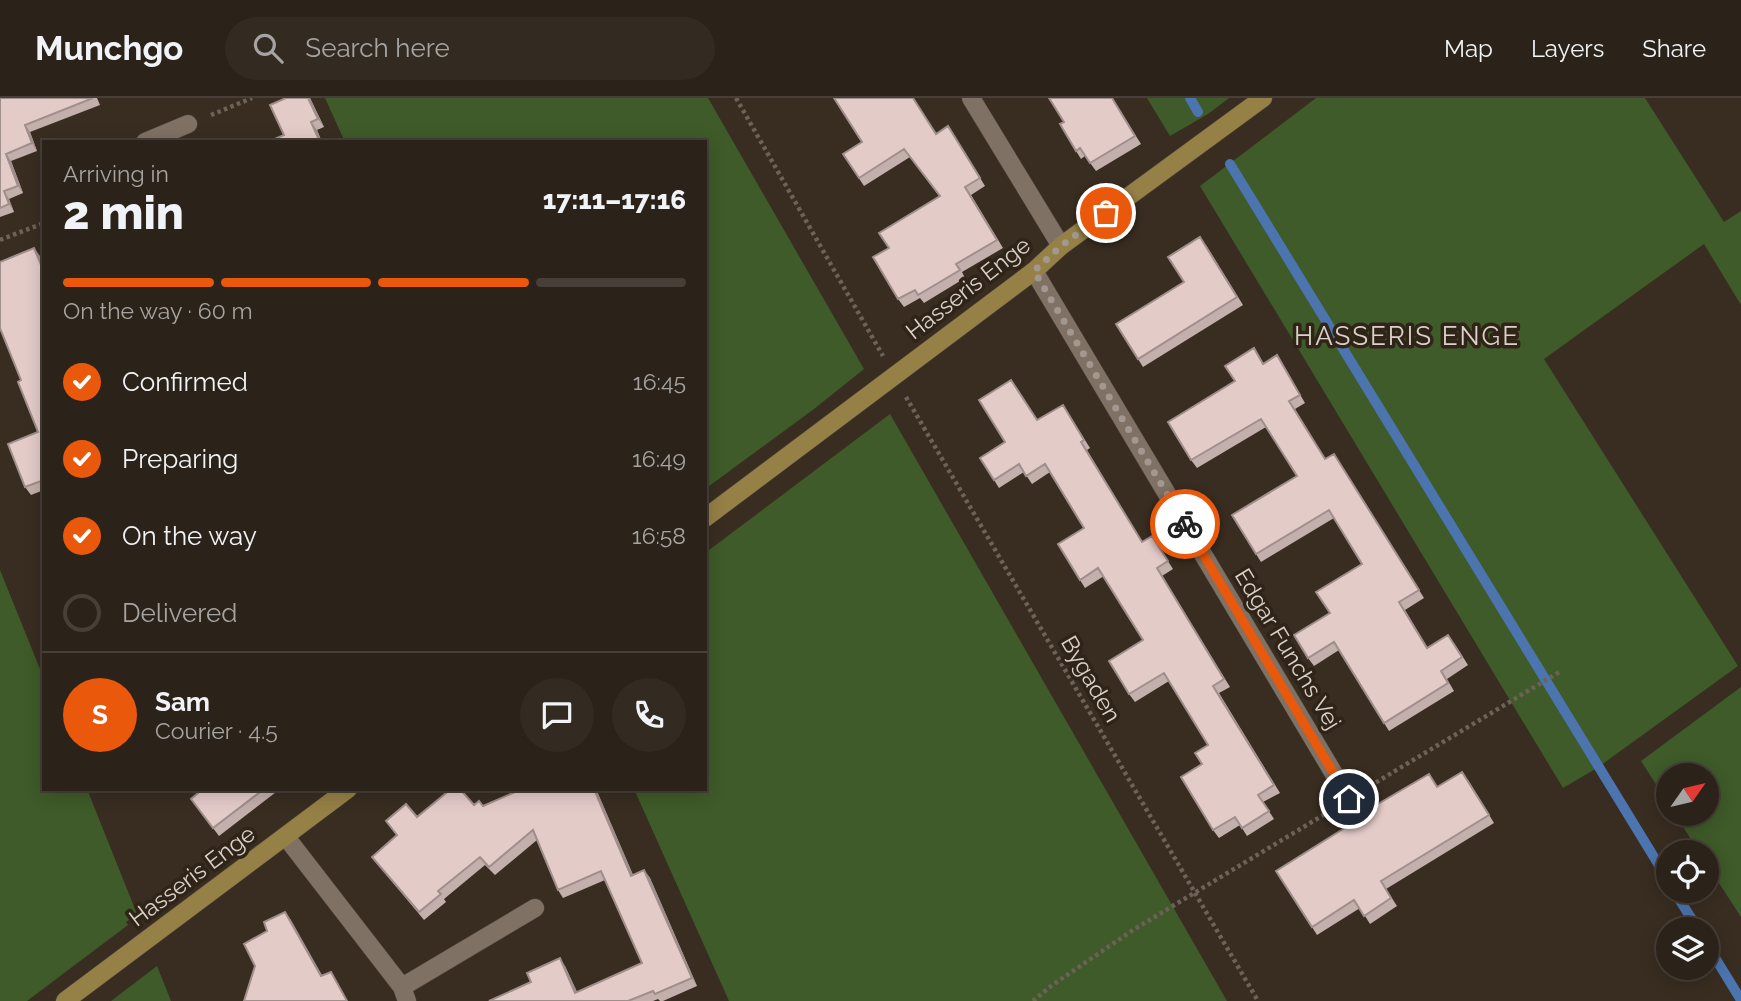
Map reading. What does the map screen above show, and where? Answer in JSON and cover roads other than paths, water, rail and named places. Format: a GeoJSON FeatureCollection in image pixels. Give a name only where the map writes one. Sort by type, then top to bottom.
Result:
{"type":"FeatureCollection","features":[{"type":"Feature","properties":{"kind":"street"},"geometry":{"type":"LineString","coordinates":[[971,98],[1061,246]]}},
{"type":"Feature","properties":{"kind":"street","name":"Hasseris Enge"},"geometry":{"type":"LineString","coordinates":[[707,516],[1034,271],[1061,246],[1263,98]]}},
{"type":"Feature","properties":{"kind":"street"},"geometry":{"type":"LineString","coordinates":[[150,140],[188,124]]}},
{"type":"Feature","properties":{"kind":"street","name":"Edgar Funchs Vej"},"geometry":{"type":"LineString","coordinates":[[1034,271],[1349,799]]}},
{"type":"Feature","properties":{"kind":"street","name":"Hasseris Enge"},"geometry":{"type":"LineString","coordinates":[[65,1001],[345,791]]}},
{"type":"Feature","properties":{"kind":"street"},"geometry":{"type":"LineString","coordinates":[[286,837],[404,994],[535,908]]}},
{"type":"Feature","properties":{"kind":"waterway"},"geometry":{"type":"LineString","coordinates":[[1190,98],[1198,112]]}},
{"type":"Feature","properties":{"kind":"waterway"},"geometry":{"type":"LineString","coordinates":[[1230,164],[1656,860]]}},
{"type":"Feature","properties":{"kind":"waterway"},"geometry":{"type":"LineString","coordinates":[[1682,903],[1690,917]]}},
{"type":"Feature","properties":{"kind":"waterway"},"geometry":{"type":"LineString","coordinates":[[1719,964],[1741,1000]]}},
{"type":"Feature","properties":{"kind":"district","name":"HASSERIS ENGE"},"geometry":{"type":"Point","coordinates":[1407,336]}}]}
